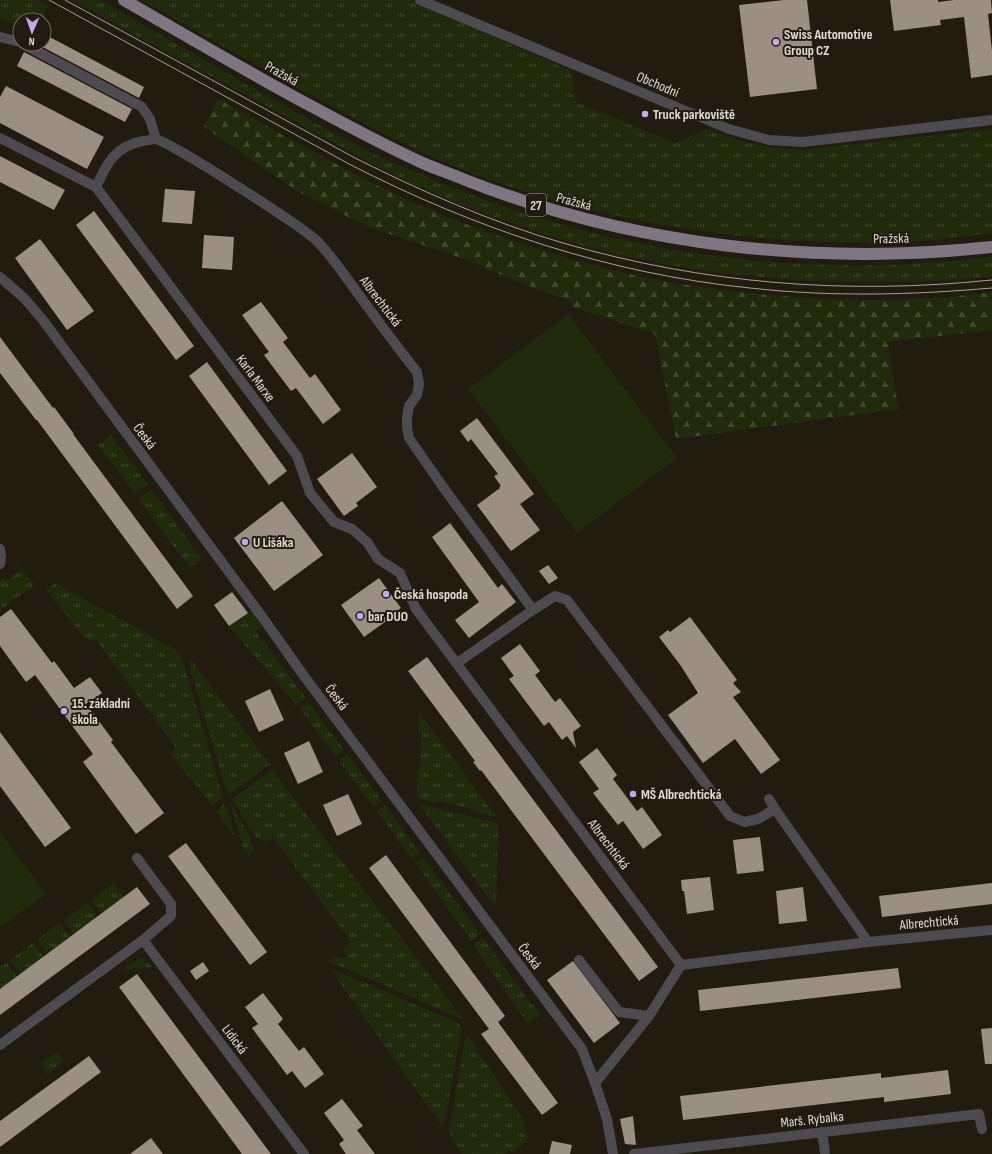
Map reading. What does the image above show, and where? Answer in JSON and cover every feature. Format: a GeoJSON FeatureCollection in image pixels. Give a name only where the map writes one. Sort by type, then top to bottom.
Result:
{"type":"FeatureCollection","features":[{"type":"Feature","properties":{"kind":"main road","name":"Pražská"},"geometry":{"type":"LineString","coordinates":[[124,0],[277,88],[350,127],[425,164],[499,193],[545,208],[650,234],[758,250],[886,254],[931,253],[992,247]]}},
{"type":"Feature","properties":{"kind":"street","name":"Obchodní"},"geometry":{"type":"LineString","coordinates":[[420,0],[729,129],[769,140],[803,142],[992,120]]}},
{"type":"Feature","properties":{"kind":"street"},"geometry":{"type":"LineString","coordinates":[[0,37],[12,40]]}},
{"type":"Feature","properties":{"kind":"street"},"geometry":{"type":"LineString","coordinates":[[38,52],[142,107],[150,119],[156,139],[136,143],[119,150],[108,162],[96,187]]}},
{"type":"Feature","properties":{"kind":"street","name":"Karla Marxe"},"geometry":{"type":"LineString","coordinates":[[0,138],[96,187],[297,456],[310,494],[334,522],[352,529],[367,542],[378,559],[400,573],[416,608],[457,663]]}},
{"type":"Feature","properties":{"kind":"street","name":"Albrechtická"},"geometry":{"type":"LineString","coordinates":[[156,139],[208,168],[286,219],[317,241],[334,262],[417,372],[417,395],[410,406],[407,418],[406,427],[409,438],[533,610]]}},
{"type":"Feature","properties":{"kind":"street","name":"Česká"},"geometry":{"type":"LineString","coordinates":[[2,278],[24,298],[42,318],[80,372],[309,682],[582,1049],[607,1119],[613,1154]]}},
{"type":"Feature","properties":{"kind":"street"},"geometry":{"type":"LineString","coordinates":[[0,549],[0,564]]}},
{"type":"Feature","properties":{"kind":"street"},"geometry":{"type":"LineString","coordinates":[[457,663],[554,596],[567,600],[730,816],[744,822],[758,820],[775,809]]}},
{"type":"Feature","properties":{"kind":"street","name":"Albrechtická"},"geometry":{"type":"LineString","coordinates":[[457,663],[681,965],[868,942],[992,930]]}},
{"type":"Feature","properties":{"kind":"street"},"geometry":{"type":"LineString","coordinates":[[769,799],[868,942]]}},
{"type":"Feature","properties":{"kind":"street"},"geometry":{"type":"LineString","coordinates":[[0,1044],[143,940],[171,916],[171,904],[137,858]]}},
{"type":"Feature","properties":{"kind":"street","name":"Lidická"},"geometry":{"type":"LineString","coordinates":[[143,940],[304,1154]]}},
{"type":"Feature","properties":{"kind":"street"},"geometry":{"type":"LineString","coordinates":[[579,960],[619,1012],[649,1016]]}},
{"type":"Feature","properties":{"kind":"street"},"geometry":{"type":"LineString","coordinates":[[595,1083],[649,1016],[681,965]]}},
{"type":"Feature","properties":{"kind":"street","name":"Marš. Rybalka"},"geometry":{"type":"LineString","coordinates":[[634,1154],[979,1114],[982,1129]]}},
{"type":"Feature","properties":{"kind":"street"},"geometry":{"type":"LineString","coordinates":[[822,1132],[825,1152]]}},
{"type":"Feature","properties":{"kind":"green space"},"geometry":{"type":"Polygon","coordinates":[[[0,0],[39,0],[49,5],[45,12],[12,12],[12,23],[0,20],[0,0]]]}},
{"type":"Feature","properties":{"kind":"green space"},"geometry":{"type":"Polygon","coordinates":[[[72,0],[100,0],[290,109],[374,154],[468,193],[570,227],[622,240],[675,250],[728,258],[781,263],[835,265],[914,264],[992,257],[992,277],[939,281],[885,282],[778,278],[724,273],[671,265],[619,255],[567,241],[478,211],[392,174],[72,0]]]}},
{"type":"Feature","properties":{"kind":"green space"},"geometry":{"type":"Polygon","coordinates":[[[142,0],[410,0],[571,71],[576,102],[674,143],[707,129],[748,143],[767,147],[800,150],[992,129],[992,233],[939,240],[906,242],[862,243],[775,239],[732,235],[646,222],[561,202],[514,188],[452,166],[410,147],[284,80],[142,0]]]}},
{"type":"Feature","properties":{"kind":"green space"},"geometry":{"type":"Polygon","coordinates":[[[218,99],[344,168],[395,194],[473,227],[553,254],[651,279],[737,292],[827,299],[882,300],[937,298],[992,292],[992,330],[888,342],[898,409],[676,439],[655,334],[573,307],[567,300],[515,281],[467,260],[366,226],[297,191],[204,127],[218,99]]]}},
{"type":"Feature","properties":{"kind":"green space"},"geometry":{"type":"Polygon","coordinates":[[[568,314],[677,458],[577,533],[468,389],[568,314]]]}},
{"type":"Feature","properties":{"kind":"green space"},"geometry":{"type":"Polygon","coordinates":[[[111,435],[148,484],[135,494],[98,445],[111,435]]]}},
{"type":"Feature","properties":{"kind":"green space"},"geometry":{"type":"Polygon","coordinates":[[[151,489],[202,559],[190,568],[138,499],[151,489]]]}},
{"type":"Feature","properties":{"kind":"green space"},"geometry":{"type":"Polygon","coordinates":[[[17,566],[19,566],[33,583],[33,586],[0,610],[0,580],[5,577],[8,580],[20,570],[17,566]]]}},
{"type":"Feature","properties":{"kind":"green space"},"geometry":{"type":"Polygon","coordinates":[[[55,583],[175,649],[180,654],[221,790],[222,798],[213,806],[172,756],[171,753],[175,749],[175,746],[99,644],[95,640],[85,639],[48,592],[47,589],[55,583]]]}},
{"type":"Feature","properties":{"kind":"green space"},"geometry":{"type":"Polygon","coordinates":[[[250,611],[256,611],[263,625],[255,631],[306,698],[296,705],[229,626],[250,611]]]}},
{"type":"Feature","properties":{"kind":"green space"},"geometry":{"type":"Polygon","coordinates":[[[191,660],[270,764],[230,794],[225,787],[190,668],[191,660]]]}},
{"type":"Feature","properties":{"kind":"green space"},"geometry":{"type":"Polygon","coordinates":[[[309,703],[344,750],[336,757],[300,709],[309,703]]]}},
{"type":"Feature","properties":{"kind":"green space"},"geometry":{"type":"Polygon","coordinates":[[[420,714],[495,815],[494,817],[476,812],[472,809],[417,798],[417,773],[420,765],[421,736],[419,732],[418,715],[420,714]]]}},
{"type":"Feature","properties":{"kind":"green space"},"geometry":{"type":"Polygon","coordinates":[[[347,754],[382,801],[373,807],[339,761],[347,754]]]}},
{"type":"Feature","properties":{"kind":"green space"},"geometry":{"type":"Polygon","coordinates":[[[272,770],[464,1020],[328,961],[335,956],[341,959],[346,956],[344,949],[351,942],[274,838],[265,842],[258,838],[257,839],[232,799],[272,770]]]}},
{"type":"Feature","properties":{"kind":"green space"},"geometry":{"type":"Polygon","coordinates":[[[230,802],[251,838],[250,843],[255,849],[249,856],[243,848],[230,802]]]}},
{"type":"Feature","properties":{"kind":"green space"},"geometry":{"type":"Polygon","coordinates":[[[224,804],[226,806],[234,833],[233,835],[216,811],[224,804]]]}},
{"type":"Feature","properties":{"kind":"green space"},"geometry":{"type":"Polygon","coordinates":[[[385,805],[420,853],[412,859],[377,811],[385,805]]]}},
{"type":"Feature","properties":{"kind":"green space"},"geometry":{"type":"Polygon","coordinates":[[[423,805],[497,823],[498,835],[495,903],[492,902],[421,807],[423,805]]]}},
{"type":"Feature","properties":{"kind":"green space"},"geometry":{"type":"Polygon","coordinates":[[[0,832],[46,894],[0,928],[0,832]]]}},
{"type":"Feature","properties":{"kind":"green space"},"geometry":{"type":"Polygon","coordinates":[[[423,857],[480,934],[471,941],[415,862],[423,857]]]}},
{"type":"Feature","properties":{"kind":"green space"},"geometry":{"type":"Polygon","coordinates":[[[112,884],[115,884],[124,897],[101,914],[92,900],[112,884]]]}},
{"type":"Feature","properties":{"kind":"green space"},"geometry":{"type":"Polygon","coordinates":[[[88,903],[98,917],[74,934],[64,921],[88,903]]]}},
{"type":"Feature","properties":{"kind":"green space"},"geometry":{"type":"Polygon","coordinates":[[[60,923],[70,937],[47,954],[38,942],[38,939],[60,923]]]}},
{"type":"Feature","properties":{"kind":"green space"},"geometry":{"type":"Polygon","coordinates":[[[483,938],[540,1015],[528,1024],[473,945],[483,938]]]}},
{"type":"Feature","properties":{"kind":"green space"},"geometry":{"type":"Polygon","coordinates":[[[33,943],[44,957],[21,974],[10,960],[33,943]]]}},
{"type":"Feature","properties":{"kind":"green space"},"geometry":{"type":"Polygon","coordinates":[[[139,958],[144,958],[153,967],[122,970],[139,958]]]}},
{"type":"Feature","properties":{"kind":"green space"},"geometry":{"type":"Polygon","coordinates":[[[7,963],[17,977],[0,989],[0,967],[7,963]]]}},
{"type":"Feature","properties":{"kind":"green space"},"geometry":{"type":"Polygon","coordinates":[[[332,970],[366,983],[460,1024],[461,1031],[444,1125],[440,1123],[332,970]]]}},
{"type":"Feature","properties":{"kind":"green space"},"geometry":{"type":"Polygon","coordinates":[[[466,1036],[469,1037],[522,1118],[528,1138],[512,1153],[510,1151],[505,1154],[461,1154],[449,1132],[466,1036]]]}},
{"type":"Feature","properties":{"kind":"green space"},"geometry":{"type":"Polygon","coordinates":[[[56,1052],[64,1061],[48,1074],[40,1064],[56,1052]]]}},
{"type":"Feature","properties":{"kind":"building"},"geometry":{"type":"Polygon","coordinates":[[[784,0],[807,0],[817,89],[750,97],[739,5],[784,0]]]}},
{"type":"Feature","properties":{"kind":"building"},"geometry":{"type":"Polygon","coordinates":[[[890,0],[938,0],[938,2],[954,0],[991,0],[992,13],[988,14],[992,51],[992,75],[971,78],[964,17],[940,20],[941,25],[894,31],[890,0]]]}},
{"type":"Feature","properties":{"kind":"building"},"geometry":{"type":"Polygon","coordinates":[[[52,38],[144,87],[139,98],[52,52],[52,38]]]}},
{"type":"Feature","properties":{"kind":"building"},"geometry":{"type":"Polygon","coordinates":[[[24,52],[132,109],[125,122],[17,66],[24,52]]]}},
{"type":"Feature","properties":{"kind":"building"},"geometry":{"type":"Polygon","coordinates":[[[6,86],[104,137],[87,169],[0,123],[0,97],[6,86]]]}},
{"type":"Feature","properties":{"kind":"building"},"geometry":{"type":"Polygon","coordinates":[[[0,156],[65,190],[54,210],[0,182],[0,156]]]}},
{"type":"Feature","properties":{"kind":"building"},"geometry":{"type":"Polygon","coordinates":[[[165,189],[195,191],[192,224],[162,222],[165,189]]]}},
{"type":"Feature","properties":{"kind":"building"},"geometry":{"type":"Polygon","coordinates":[[[94,211],[194,346],[176,360],[76,225],[94,211]]]}},
{"type":"Feature","properties":{"kind":"building"},"geometry":{"type":"Polygon","coordinates":[[[204,235],[234,237],[232,270],[202,268],[204,235]]]}},
{"type":"Feature","properties":{"kind":"building"},"geometry":{"type":"Polygon","coordinates":[[[40,239],[94,311],[67,330],[15,258],[40,239]]]}},
{"type":"Feature","properties":{"kind":"building"},"geometry":{"type":"Polygon","coordinates":[[[261,302],[288,338],[283,342],[310,378],[315,374],[341,410],[323,424],[296,388],[291,391],[264,355],[269,352],[242,315],[261,302]]]}},
{"type":"Feature","properties":{"kind":"building"},"geometry":{"type":"Polygon","coordinates":[[[0,337],[53,408],[54,407],[193,596],[177,609],[37,420],[0,373],[0,337]]]}},
{"type":"Feature","properties":{"kind":"building"},"geometry":{"type":"Polygon","coordinates":[[[207,362],[287,471],[269,485],[189,376],[207,362]]]}},
{"type":"Feature","properties":{"kind":"building"},"geometry":{"type":"Polygon","coordinates":[[[477,418],[534,494],[520,504],[540,530],[511,551],[477,505],[501,486],[494,476],[498,474],[471,439],[468,442],[460,431],[477,418]]]}},
{"type":"Feature","properties":{"kind":"building"},"geometry":{"type":"Polygon","coordinates":[[[352,453],[377,487],[356,503],[358,506],[344,516],[317,479],[352,453]]]}},
{"type":"Feature","properties":{"kind":"building"},"geometry":{"type":"Polygon","coordinates":[[[282,501],[323,555],[274,591],[234,538],[282,501]]]}},
{"type":"Feature","properties":{"kind":"building"},"geometry":{"type":"Polygon","coordinates":[[[450,523],[498,588],[502,584],[516,602],[469,638],[455,620],[479,602],[432,537],[450,523]]]}},
{"type":"Feature","properties":{"kind":"building"},"geometry":{"type":"Polygon","coordinates":[[[548,565],[558,578],[549,584],[539,571],[548,565]]]}},
{"type":"Feature","properties":{"kind":"building"},"geometry":{"type":"Polygon","coordinates":[[[379,578],[401,608],[391,615],[392,617],[364,637],[341,605],[379,578]]]}},
{"type":"Feature","properties":{"kind":"building"},"geometry":{"type":"Polygon","coordinates":[[[232,592],[248,613],[229,626],[214,605],[232,592]]]}},
{"type":"Feature","properties":{"kind":"building"},"geometry":{"type":"Polygon","coordinates":[[[11,609],[52,663],[54,661],[74,688],[90,677],[102,693],[86,704],[113,740],[111,742],[164,813],[136,834],[83,762],[93,754],[35,675],[26,682],[0,646],[0,617],[11,609]]]}},
{"type":"Feature","properties":{"kind":"building"},"geometry":{"type":"Polygon","coordinates":[[[690,617],[737,680],[733,683],[741,692],[733,697],[780,760],[761,774],[735,739],[703,763],[668,715],[698,693],[681,666],[659,637],[668,630],[670,632],[690,617]]]}},
{"type":"Feature","properties":{"kind":"building"},"geometry":{"type":"Polygon","coordinates":[[[520,644],[540,671],[535,675],[555,702],[560,698],[581,726],[573,732],[576,748],[567,736],[562,740],[549,722],[544,726],[509,679],[514,676],[501,658],[520,644]]]}},
{"type":"Feature","properties":{"kind":"building"},"geometry":{"type":"Polygon","coordinates":[[[427,657],[658,967],[639,981],[481,770],[480,771],[473,762],[475,761],[408,671],[427,657]]]}},
{"type":"Feature","properties":{"kind":"building"},"geometry":{"type":"Polygon","coordinates":[[[270,689],[284,720],[259,732],[245,701],[270,689]]]}},
{"type":"Feature","properties":{"kind":"building"},"geometry":{"type":"Polygon","coordinates":[[[0,732],[71,828],[45,847],[0,786],[0,732]]]}},
{"type":"Feature","properties":{"kind":"building"},"geometry":{"type":"Polygon","coordinates":[[[309,741],[323,772],[298,784],[284,753],[309,741]]]}},
{"type":"Feature","properties":{"kind":"building"},"geometry":{"type":"Polygon","coordinates":[[[597,748],[617,775],[613,779],[637,811],[642,807],[662,835],[643,849],[623,821],[618,825],[593,793],[599,789],[579,762],[597,748]]]}},
{"type":"Feature","properties":{"kind":"building"},"geometry":{"type":"Polygon","coordinates":[[[348,794],[362,824],[337,836],[323,805],[348,794]]]}},
{"type":"Feature","properties":{"kind":"building"},"geometry":{"type":"Polygon","coordinates":[[[760,837],[764,871],[737,874],[733,840],[760,837]]]}},
{"type":"Feature","properties":{"kind":"building"},"geometry":{"type":"Polygon","coordinates":[[[186,843],[267,952],[250,965],[168,856],[186,843]]]}},
{"type":"Feature","properties":{"kind":"building"},"geometry":{"type":"Polygon","coordinates":[[[386,855],[505,1016],[498,1022],[558,1103],[542,1115],[481,1034],[489,1029],[369,868],[386,855]]]}},
{"type":"Feature","properties":{"kind":"building"},"geometry":{"type":"Polygon","coordinates":[[[710,877],[714,910],[687,914],[681,880],[710,877]]]}},
{"type":"Feature","properties":{"kind":"building"},"geometry":{"type":"Polygon","coordinates":[[[992,883],[992,904],[882,917],[879,896],[992,883]]]}},
{"type":"Feature","properties":{"kind":"building"},"geometry":{"type":"Polygon","coordinates":[[[137,887],[150,904],[0,1015],[0,989],[137,887]]]}},
{"type":"Feature","properties":{"kind":"building"},"geometry":{"type":"Polygon","coordinates":[[[803,887],[807,921],[779,924],[776,891],[803,887]]]}},
{"type":"Feature","properties":{"kind":"building"},"geometry":{"type":"Polygon","coordinates":[[[573,961],[620,1023],[594,1043],[547,980],[573,961]]]}},
{"type":"Feature","properties":{"kind":"building"},"geometry":{"type":"Polygon","coordinates":[[[203,962],[209,971],[196,980],[190,971],[203,962]]]}},
{"type":"Feature","properties":{"kind":"building"},"geometry":{"type":"Polygon","coordinates":[[[898,968],[901,988],[700,1011],[698,990],[898,968]]]}},
{"type":"Feature","properties":{"kind":"building"},"geometry":{"type":"Polygon","coordinates":[[[137,974],[271,1154],[242,1154],[119,987],[137,974]]]}},
{"type":"Feature","properties":{"kind":"building"},"geometry":{"type":"Polygon","coordinates":[[[263,993],[283,1019],[278,1024],[299,1051],[304,1047],[324,1074],[305,1088],[292,1071],[287,1075],[252,1028],[258,1024],[245,1007],[263,993]]]}},
{"type":"Feature","properties":{"kind":"building"},"geometry":{"type":"Polygon","coordinates":[[[992,1028],[992,1064],[985,1064],[981,1029],[992,1028]]]}},
{"type":"Feature","properties":{"kind":"building"},"geometry":{"type":"Polygon","coordinates":[[[89,1056],[101,1072],[0,1147],[0,1121],[89,1056]]]}},
{"type":"Feature","properties":{"kind":"building"},"geometry":{"type":"Polygon","coordinates":[[[948,1070],[951,1094],[884,1102],[884,1097],[683,1120],[680,1096],[881,1073],[881,1078],[948,1070]]]}},
{"type":"Feature","properties":{"kind":"building"},"geometry":{"type":"Polygon","coordinates":[[[342,1099],[363,1126],[357,1130],[375,1154],[346,1154],[339,1144],[344,1140],[324,1113],[342,1099]]]}},
{"type":"Feature","properties":{"kind":"building"},"geometry":{"type":"Polygon","coordinates":[[[633,1116],[636,1145],[625,1144],[620,1119],[633,1116]]]}},
{"type":"Feature","properties":{"kind":"building"},"geometry":{"type":"Polygon","coordinates":[[[151,1138],[163,1154],[130,1154],[151,1138]]]}},
{"type":"Feature","properties":{"kind":"building"},"geometry":{"type":"Polygon","coordinates":[[[552,1141],[572,1145],[570,1154],[549,1154],[552,1141]]]}},
{"type":"Feature","properties":{"kind":"tram line"},"geometry":{"type":"LineString","coordinates":[[49,0],[351,165],[446,209],[545,245],[595,260],[646,272],[698,281],[780,291],[871,294],[992,288]]}},
{"type":"Feature","properties":{"kind":"tram line"},"geometry":{"type":"LineString","coordinates":[[65,0],[381,171],[483,216],[536,235],[616,257],[722,277],[830,286],[884,286],[992,280]]}},
{"type":"Feature","properties":{"kind":"place","name":"Swiss Automotive Group CZ"},"geometry":{"type":"Point","coordinates":[776,42]}},
{"type":"Feature","properties":{"kind":"place","name":"Truck parkoviště"},"geometry":{"type":"Point","coordinates":[645,114]}},
{"type":"Feature","properties":{"kind":"place","name":"U Lišáka"},"geometry":{"type":"Point","coordinates":[245,542]}},
{"type":"Feature","properties":{"kind":"place","name":"Česká hospoda"},"geometry":{"type":"Point","coordinates":[386,594]}},
{"type":"Feature","properties":{"kind":"place","name":"bar DUO"},"geometry":{"type":"Point","coordinates":[360,616]}},
{"type":"Feature","properties":{"kind":"place","name":"15. základní škola"},"geometry":{"type":"Point","coordinates":[64,711]}},
{"type":"Feature","properties":{"kind":"place","name":"MŠ Albrechtická"},"geometry":{"type":"Point","coordinates":[633,794]}}]}
